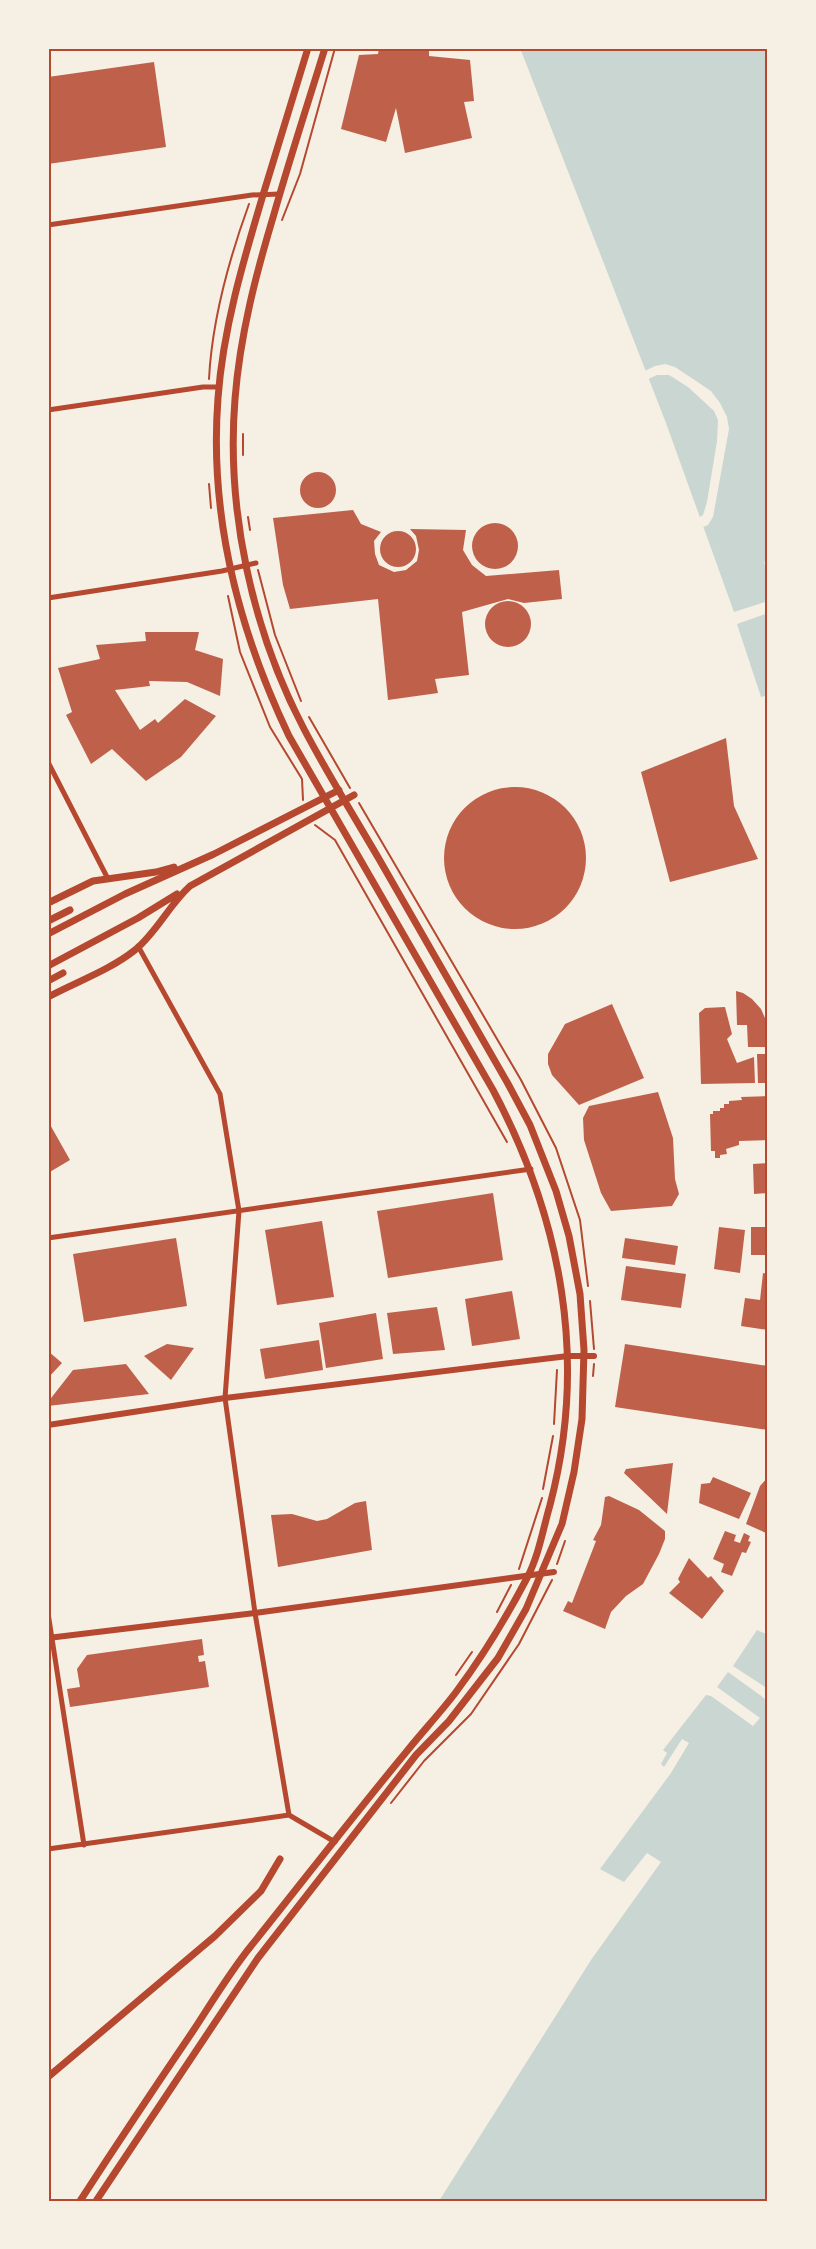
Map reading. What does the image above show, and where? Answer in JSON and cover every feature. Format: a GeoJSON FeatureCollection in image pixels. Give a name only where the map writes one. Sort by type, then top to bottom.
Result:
{"type":"FeatureCollection","features":[{"type":"Feature","properties":{"kind":"main road"},"geometry":{"type":"LineString","coordinates":[[80,2201],[248,1950],[470,1674],[498,1630],[528,1575],[539,1547],[561,1450],[565,1417],[568,1356],[563,1296],[547,1218],[531,1169],[493,1090],[289,736],[261,675],[242,616],[231,568],[222,520],[216,424],[224,347],[238,279],[308,48]]}},
{"type":"Feature","properties":{"kind":"main road"},"geometry":{"type":"LineString","coordinates":[[96,2201],[258,1958],[416,1755],[449,1721],[498,1658],[526,1610],[562,1524],[574,1472],[582,1419],[584,1356],[580,1294],[574,1259],[556,1191],[539,1146],[507,1082],[303,728],[277,669],[258,612],[238,518],[234,479],[234,400],[247,316],[280,194],[325,48]]}},
{"type":"Feature","properties":{"kind":"main road"},"geometry":{"type":"LineString","coordinates":[[48,934],[125,894],[214,854],[339,790]]}},
{"type":"Feature","properties":{"kind":"main road"},"geometry":{"type":"LineString","coordinates":[[48,966],[138,918],[190,886],[354,795]]}},
{"type":"Feature","properties":{"kind":"main road"},"geometry":{"type":"LineString","coordinates":[[48,903],[74,889],[107,878],[156,872],[214,854]]}},
{"type":"Feature","properties":{"kind":"main road"},"geometry":{"type":"LineString","coordinates":[[48,997],[119,960],[138,946],[177,897],[190,886]]}},
{"type":"Feature","properties":{"kind":"main road"},"geometry":{"type":"LineString","coordinates":[[48,921],[70,910]]}},
{"type":"Feature","properties":{"kind":"main road"},"geometry":{"type":"LineString","coordinates":[[48,981],[63,973]]}},
{"type":"Feature","properties":{"kind":"main road"},"geometry":{"type":"LineString","coordinates":[[335,1842],[344,1846]]}},
{"type":"Feature","properties":{"kind":"main road"},"geometry":{"type":"LineString","coordinates":[[48,2077],[215,1936],[261,1891],[280,1859]]}},
{"type":"Feature","properties":{"kind":"street"},"geometry":{"type":"LineString","coordinates":[[48,225],[252,195],[280,194]]}},
{"type":"Feature","properties":{"kind":"street"},"geometry":{"type":"LineString","coordinates":[[48,410],[219,387]]}},
{"type":"Feature","properties":{"kind":"street"},"geometry":{"type":"LineString","coordinates":[[48,598],[256,563]]}},
{"type":"Feature","properties":{"kind":"street"},"geometry":{"type":"LineString","coordinates":[[48,762],[107,878]]}},
{"type":"Feature","properties":{"kind":"street"},"geometry":{"type":"LineString","coordinates":[[138,946],[220,1094],[239,1211],[225,1398],[255,1613],[289,1815]]}},
{"type":"Feature","properties":{"kind":"street"},"geometry":{"type":"LineString","coordinates":[[48,1238],[531,1169]]}},
{"type":"Feature","properties":{"kind":"street"},"geometry":{"type":"LineString","coordinates":[[48,1425],[225,1398],[558,1357],[594,1356]]}},
{"type":"Feature","properties":{"kind":"street"},"geometry":{"type":"LineString","coordinates":[[50,1638],[255,1613],[554,1572]]}},
{"type":"Feature","properties":{"kind":"street"},"geometry":{"type":"LineString","coordinates":[[48,1613],[50,1638],[84,1845]]}},
{"type":"Feature","properties":{"kind":"street"},"geometry":{"type":"LineString","coordinates":[[48,1849],[289,1815],[335,1842]]}},
{"type":"Feature","properties":{"kind":"path"},"geometry":{"type":"LineString","coordinates":[[209,387],[217,316],[240,230],[252,195]]}},
{"type":"Feature","properties":{"kind":"path"},"geometry":{"type":"LineString","coordinates":[[209,481],[212,515]]}},
{"type":"Feature","properties":{"kind":"path"},"geometry":{"type":"LineString","coordinates":[[227,594],[240,652],[270,727],[302,779],[303,808]]}},
{"type":"Feature","properties":{"kind":"path"},"geometry":{"type":"LineString","coordinates":[[309,820],[335,840],[508,1144]]}},
{"type":"Feature","properties":{"kind":"path"},"geometry":{"type":"LineString","coordinates":[[497,1612],[516,1577],[542,1495],[554,1431],[558,1357]]}},
{"type":"Feature","properties":{"kind":"path"},"geometry":{"type":"LineString","coordinates":[[452,1681],[476,1647]]}},
{"type":"Feature","properties":{"kind":"path"},"geometry":{"type":"LineString","coordinates":[[389,1805],[424,1761]]}},
{"type":"Feature","properties":{"kind":"shaded area"},"geometry":{"type":"Polygon","coordinates":[[[520,48],[768,48],[768,561],[764,562],[768,577],[768,601],[734,612],[666,423],[520,48]]]}},
{"type":"Feature","properties":{"kind":"shaded area"},"geometry":{"type":"Polygon","coordinates":[[[768,613],[768,695],[761,697],[737,624],[768,613]]]}},
{"type":"Feature","properties":{"kind":"shaded area"},"geometry":{"type":"Polygon","coordinates":[[[757,1630],[768,1635],[768,1689],[733,1666],[757,1630]]]}},
{"type":"Feature","properties":{"kind":"shaded area"},"geometry":{"type":"Polygon","coordinates":[[[728,1672],[768,1701],[768,2201],[439,2201],[591,1960],[661,1862],[647,1853],[624,1882],[600,1869],[671,1773],[689,1743],[682,1739],[664,1767],[661,1764],[667,1753],[663,1750],[706,1695],[711,1696],[753,1726],[760,1718],[717,1687],[728,1672]]]}},
{"type":"Feature","properties":{"kind":"pier"},"geometry":{"type":"Polygon","coordinates":[[[665,364],[675,367],[711,391],[727,417],[729,429],[713,517],[708,525],[701,528],[697,519],[703,515],[707,502],[717,441],[718,420],[714,411],[688,387],[669,375],[657,375],[646,380],[643,372],[665,364]]]}},
{"type":"Feature","properties":{"kind":"building"},"geometry":{"type":"Polygon","coordinates":[[[379,48],[429,48],[429,56],[470,60],[474,101],[464,102],[472,138],[405,153],[396,108],[386,142],[341,129],[359,55],[378,54],[379,48]]]}},
{"type":"Feature","properties":{"kind":"building"},"geometry":{"type":"Polygon","coordinates":[[[154,62],[166,147],[48,164],[48,77],[154,62]]]}},
{"type":"Feature","properties":{"kind":"building"},"geometry":{"type":"Polygon","coordinates":[[[318,472],[331,477],[336,490],[331,503],[318,508],[305,503],[300,490],[305,477],[318,472]]]}},
{"type":"Feature","properties":{"kind":"building"},"geometry":{"type":"Polygon","coordinates":[[[353,510],[361,524],[381,532],[374,541],[375,554],[379,565],[394,572],[406,570],[417,561],[419,550],[416,536],[410,529],[466,530],[463,550],[472,565],[486,576],[559,570],[562,599],[524,603],[508,599],[462,612],[469,675],[435,679],[438,693],[388,700],[378,599],[290,609],[283,585],[273,518],[353,510]]]}},
{"type":"Feature","properties":{"kind":"building"},"geometry":{"type":"Polygon","coordinates":[[[495,523],[511,530],[518,546],[511,562],[495,569],[479,562],[472,546],[479,530],[495,523]]]}},
{"type":"Feature","properties":{"kind":"building"},"geometry":{"type":"Polygon","coordinates":[[[398,531],[411,536],[416,549],[411,562],[398,567],[385,562],[380,549],[385,536],[398,531]]]}},
{"type":"Feature","properties":{"kind":"building"},"geometry":{"type":"Polygon","coordinates":[[[508,601],[524,608],[531,624],[524,640],[508,647],[492,640],[485,624],[492,608],[508,601]]]}},
{"type":"Feature","properties":{"kind":"building"},"geometry":{"type":"Polygon","coordinates":[[[145,632],[199,632],[195,650],[223,659],[220,696],[187,682],[149,681],[150,686],[115,690],[140,730],[155,719],[158,723],[185,699],[216,716],[181,757],[146,781],[112,749],[91,764],[66,715],[72,712],[58,668],[100,659],[96,645],[146,641],[145,632]]]}},
{"type":"Feature","properties":{"kind":"building"},"geometry":{"type":"Polygon","coordinates":[[[726,738],[734,806],[758,859],[670,882],[641,772],[726,738]]]}},
{"type":"Feature","properties":{"kind":"building"},"geometry":{"type":"Polygon","coordinates":[[[515,787],[542,793],[565,808],[580,831],[586,858],[580,885],[565,908],[542,923],[515,929],[488,923],[465,908],[450,885],[444,858],[450,831],[465,808],[488,793],[515,787]]]}},
{"type":"Feature","properties":{"kind":"building"},"geometry":{"type":"Polygon","coordinates":[[[736,991],[752,999],[761,1009],[768,1025],[768,1047],[748,1047],[747,1025],[737,1025],[736,991]]]}},
{"type":"Feature","properties":{"kind":"building"},"geometry":{"type":"Polygon","coordinates":[[[612,1004],[644,1078],[579,1105],[552,1075],[548,1064],[548,1054],[565,1024],[612,1004]]]}},
{"type":"Feature","properties":{"kind":"building"},"geometry":{"type":"Polygon","coordinates":[[[725,1007],[732,1034],[727,1039],[737,1063],[754,1057],[755,1083],[701,1084],[699,1013],[705,1008],[725,1007]]]}},
{"type":"Feature","properties":{"kind":"building"},"geometry":{"type":"Polygon","coordinates":[[[757,1054],[768,1054],[768,1083],[758,1083],[757,1054]]]}},
{"type":"Feature","properties":{"kind":"building"},"geometry":{"type":"Polygon","coordinates":[[[658,1092],[673,1138],[675,1179],[679,1194],[672,1206],[611,1211],[601,1193],[584,1140],[583,1118],[589,1106],[658,1092]]]}},
{"type":"Feature","properties":{"kind":"building"},"geometry":{"type":"Polygon","coordinates":[[[768,1096],[768,1140],[739,1141],[739,1145],[726,1149],[727,1154],[715,1158],[715,1151],[711,1151],[710,1114],[713,1114],[713,1111],[720,1111],[720,1108],[724,1108],[724,1104],[729,1104],[729,1101],[742,1100],[741,1097],[768,1096]]]}},
{"type":"Feature","properties":{"kind":"building"},"geometry":{"type":"Polygon","coordinates":[[[48,1121],[70,1160],[48,1173],[48,1121]]]}},
{"type":"Feature","properties":{"kind":"building"},"geometry":{"type":"Polygon","coordinates":[[[768,1163],[768,1193],[754,1194],[753,1164],[768,1163]]]}},
{"type":"Feature","properties":{"kind":"building"},"geometry":{"type":"Polygon","coordinates":[[[493,1193],[503,1260],[388,1278],[377,1211],[493,1193]]]}},
{"type":"Feature","properties":{"kind":"building"},"geometry":{"type":"Polygon","coordinates":[[[322,1221],[334,1297],[277,1305],[265,1230],[322,1221]]]}},
{"type":"Feature","properties":{"kind":"building"},"geometry":{"type":"Polygon","coordinates":[[[719,1227],[745,1230],[740,1273],[714,1269],[719,1227]]]}},
{"type":"Feature","properties":{"kind":"building"},"geometry":{"type":"Polygon","coordinates":[[[751,1227],[768,1227],[768,1255],[751,1255],[751,1227]]]}},
{"type":"Feature","properties":{"kind":"building"},"geometry":{"type":"Polygon","coordinates":[[[176,1238],[187,1306],[84,1322],[73,1254],[176,1238]]]}},
{"type":"Feature","properties":{"kind":"building"},"geometry":{"type":"Polygon","coordinates":[[[625,1238],[678,1246],[675,1265],[622,1258],[625,1238]]]}},
{"type":"Feature","properties":{"kind":"building"},"geometry":{"type":"Polygon","coordinates":[[[626,1266],[686,1274],[681,1308],[621,1300],[626,1266]]]}},
{"type":"Feature","properties":{"kind":"building"},"geometry":{"type":"Polygon","coordinates":[[[763,1273],[768,1274],[768,1330],[741,1326],[745,1298],[760,1300],[763,1273]]]}},
{"type":"Feature","properties":{"kind":"building"},"geometry":{"type":"Polygon","coordinates":[[[512,1291],[520,1339],[472,1346],[465,1299],[512,1291]]]}},
{"type":"Feature","properties":{"kind":"building"},"geometry":{"type":"Polygon","coordinates":[[[437,1307],[445,1350],[393,1354],[387,1313],[437,1307]]]}},
{"type":"Feature","properties":{"kind":"building"},"geometry":{"type":"Polygon","coordinates":[[[376,1313],[383,1359],[326,1368],[319,1323],[376,1313]]]}},
{"type":"Feature","properties":{"kind":"building"},"geometry":{"type":"Polygon","coordinates":[[[319,1340],[323,1370],[265,1379],[260,1349],[319,1340]]]}},
{"type":"Feature","properties":{"kind":"building"},"geometry":{"type":"Polygon","coordinates":[[[167,1344],[194,1348],[171,1380],[144,1356],[167,1344]]]}},
{"type":"Feature","properties":{"kind":"building"},"geometry":{"type":"Polygon","coordinates":[[[625,1344],[768,1366],[768,1430],[615,1407],[625,1344]]]}},
{"type":"Feature","properties":{"kind":"building"},"geometry":{"type":"Polygon","coordinates":[[[48,1351],[62,1363],[48,1378],[48,1351]]]}},
{"type":"Feature","properties":{"kind":"building"},"geometry":{"type":"Polygon","coordinates":[[[126,1364],[149,1394],[48,1406],[48,1402],[73,1370],[126,1364]]]}},
{"type":"Feature","properties":{"kind":"building"},"geometry":{"type":"Polygon","coordinates":[[[673,1463],[667,1514],[624,1473],[626,1469],[673,1463]]]}},
{"type":"Feature","properties":{"kind":"building"},"geometry":{"type":"Polygon","coordinates":[[[713,1477],[751,1493],[739,1519],[699,1503],[701,1484],[710,1483],[713,1477]]]}},
{"type":"Feature","properties":{"kind":"building"},"geometry":{"type":"Polygon","coordinates":[[[768,1477],[768,1528],[766,1533],[746,1524],[760,1486],[768,1477]]]}},
{"type":"Feature","properties":{"kind":"building"},"geometry":{"type":"Polygon","coordinates":[[[609,1496],[639,1510],[665,1531],[665,1539],[643,1584],[626,1596],[611,1612],[605,1629],[563,1611],[568,1601],[572,1603],[596,1541],[593,1540],[601,1525],[605,1497],[609,1496]]]}},
{"type":"Feature","properties":{"kind":"building"},"geometry":{"type":"Polygon","coordinates":[[[366,1501],[372,1550],[278,1567],[271,1515],[292,1514],[317,1521],[327,1519],[355,1503],[366,1501]]]}},
{"type":"Feature","properties":{"kind":"building"},"geometry":{"type":"Polygon","coordinates":[[[725,1531],[736,1535],[734,1541],[740,1543],[744,1533],[750,1536],[748,1541],[751,1542],[746,1553],[742,1552],[732,1576],[721,1572],[724,1564],[713,1559],[725,1531]]]}},
{"type":"Feature","properties":{"kind":"building"},"geometry":{"type":"Polygon","coordinates":[[[689,1558],[708,1578],[711,1576],[724,1591],[702,1619],[669,1593],[680,1582],[678,1579],[689,1558]]]}},
{"type":"Feature","properties":{"kind":"building"},"geometry":{"type":"Polygon","coordinates":[[[202,1639],[204,1655],[198,1656],[199,1662],[205,1661],[209,1687],[70,1707],[67,1689],[80,1687],[77,1669],[87,1655],[202,1639]]]}}]}
